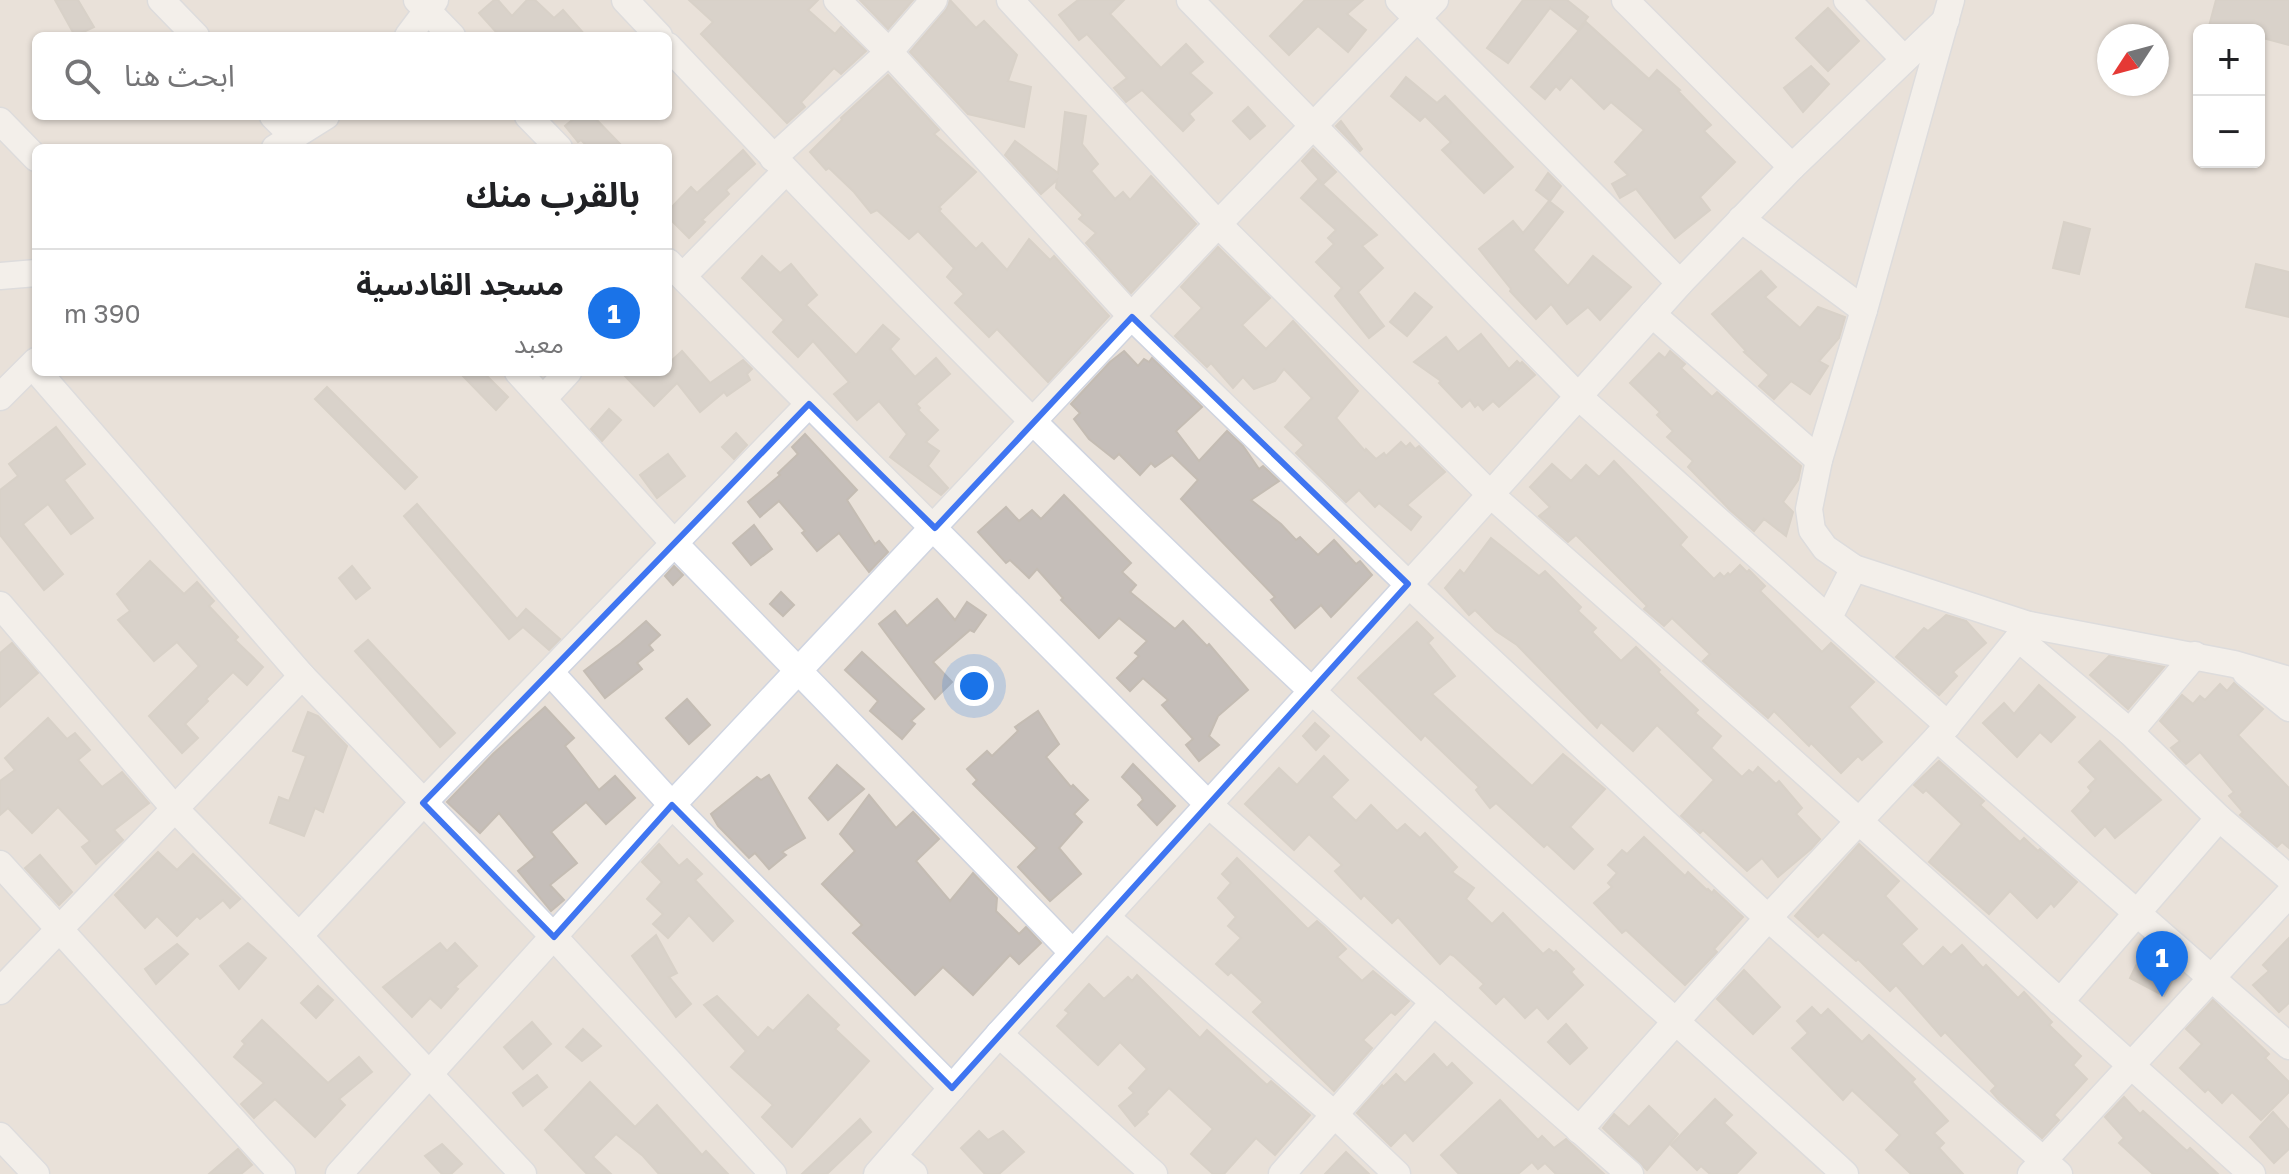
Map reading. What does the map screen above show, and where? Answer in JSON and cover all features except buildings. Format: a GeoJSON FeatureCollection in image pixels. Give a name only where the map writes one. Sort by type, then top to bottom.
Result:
{"type":"FeatureCollection","features":[{"type":"Feature","properties":{"kind":"street"},"geometry":{"type":"LineString","coordinates":[[161,0],[192,32]]}},
{"type":"Feature","properties":{"kind":"street"},"geometry":{"type":"LineString","coordinates":[[625,0],[655,32]]}},
{"type":"Feature","properties":{"kind":"street"},"geometry":{"type":"LineString","coordinates":[[837,0],[889,52],[1132,317],[1408,584],[2044,1169],[2131,1066],[2289,894]]}},
{"type":"Feature","properties":{"kind":"street"},"geometry":{"type":"LineString","coordinates":[[934,0],[889,52],[780,164],[672,267],[1209,805],[1630,1174]]}},
{"type":"Feature","properties":{"kind":"street"},"geometry":{"type":"LineString","coordinates":[[1010,0],[1218,224],[1490,494],[2252,1174]]}},
{"type":"Feature","properties":{"kind":"street"},"geometry":{"type":"LineString","coordinates":[[1190,0],[1579,397],[1829,617],[1943,732],[2138,913],[2289,1046]]}},
{"type":"Feature","properties":{"kind":"street"},"geometry":{"type":"LineString","coordinates":[[339,1174],[672,805],[1313,127],[1408,10],[1435,0]]}},
{"type":"Feature","properties":{"kind":"street"},"geometry":{"type":"LineString","coordinates":[[1625,0],[1792,167]]}},
{"type":"Feature","properties":{"kind":"street"},"geometry":{"type":"LineString","coordinates":[[1847,0],[1904,59]]}},
{"type":"Feature","properties":{"kind":"street"},"geometry":{"type":"LineString","coordinates":[[410,32],[426,3],[449,32]]}},
{"type":"Feature","properties":{"kind":"street"},"geometry":{"type":"LineString","coordinates":[[1408,10],[1680,283]]}},
{"type":"Feature","properties":{"kind":"street"},"geometry":{"type":"LineString","coordinates":[[914,1174],[885,1165],[999,1034],[1680,283],[1792,167],[1904,59],[1948,10]]}},
{"type":"Feature","properties":{"kind":"street"},"geometry":{"type":"LineString","coordinates":[[1948,10],[1819,460],[1809,509],[1812,530],[1825,548],[1854,568],[2023,632],[2195,655],[2289,680]]}},
{"type":"Feature","properties":{"kind":"street"},"geometry":{"type":"LineString","coordinates":[[672,50],[1033,422],[1312,691],[1845,1174]]}},
{"type":"Feature","properties":{"kind":"street"},"geometry":{"type":"LineString","coordinates":[[275,120],[284,142],[320,120]]}},
{"type":"Feature","properties":{"kind":"street"},"geometry":{"type":"LineString","coordinates":[[532,120],[555,144]]}},
{"type":"Feature","properties":{"kind":"street"},"geometry":{"type":"LineString","coordinates":[[0,121],[32,154]]}},
{"type":"Feature","properties":{"kind":"street"},"geometry":{"type":"LineString","coordinates":[[1741,219],[1864,310]]}},
{"type":"Feature","properties":{"kind":"street"},"geometry":{"type":"LineString","coordinates":[[0,276],[32,273]]}},
{"type":"Feature","properties":{"kind":"street"},"geometry":{"type":"LineString","coordinates":[[1652,314],[1819,460]]}},
{"type":"Feature","properties":{"kind":"street"},"geometry":{"type":"LineString","coordinates":[[0,397],[32,370]]}},
{"type":"Feature","properties":{"kind":"street"},"geometry":{"type":"LineString","coordinates":[[44,376],[302,676],[554,937],[773,1174]]}},
{"type":"Feature","properties":{"kind":"street"},"geometry":{"type":"LineString","coordinates":[[522,376],[674,543],[1073,953]]}},
{"type":"Feature","properties":{"kind":"street"},"geometry":{"type":"LineString","coordinates":[[544,398],[564,376]]}},
{"type":"Feature","properties":{"kind":"street"},"geometry":{"type":"LineString","coordinates":[[299,936],[423,803],[809,404]]}},
{"type":"Feature","properties":{"kind":"street"},"geometry":{"type":"LineString","coordinates":[[1829,617],[1854,568]]}},
{"type":"Feature","properties":{"kind":"street"},"geometry":{"type":"LineString","coordinates":[[0,605],[175,809],[523,1174]]}},
{"type":"Feature","properties":{"kind":"street"},"geometry":{"type":"LineString","coordinates":[[1579,1130],[1768,918],[1943,732],[2023,632]]}},
{"type":"Feature","properties":{"kind":"street"},"geometry":{"type":"LineString","coordinates":[[2023,632],[2219,818],[2289,878]]}},
{"type":"Feature","properties":{"kind":"street"},"geometry":{"type":"LineString","coordinates":[[2130,732],[2195,655]]}},
{"type":"Feature","properties":{"kind":"street"},"geometry":{"type":"LineString","coordinates":[[2234,664],[2289,708]]}},
{"type":"Feature","properties":{"kind":"street"},"geometry":{"type":"LineString","coordinates":[[550,672],[672,805],[952,1088]]}},
{"type":"Feature","properties":{"kind":"street"},"geometry":{"type":"LineString","coordinates":[[0,991],[302,676]]}},
{"type":"Feature","properties":{"kind":"street"},"geometry":{"type":"LineString","coordinates":[[2060,1002],[2219,818]]}},
{"type":"Feature","properties":{"kind":"street"},"geometry":{"type":"LineString","coordinates":[[0,864],[282,1174]]}},
{"type":"Feature","properties":{"kind":"street"},"geometry":{"type":"LineString","coordinates":[[1106,917],[1336,1116],[1397,1174]]}},
{"type":"Feature","properties":{"kind":"street"},"geometry":{"type":"LineString","coordinates":[[1282,1174],[1434,1002]]}},
{"type":"Feature","properties":{"kind":"street"},"geometry":{"type":"LineString","coordinates":[[999,1034],[1154,1174]]}},
{"type":"Feature","properties":{"kind":"street"},"geometry":{"type":"LineString","coordinates":[[0,1136],[36,1174]]}},
{"type":"Feature","properties":{"kind":"highlighted area"},"geometry":{"type":"Polygon","coordinates":[[[1132,317],[1408,584],[952,1088],[672,805],[554,937],[423,803],[809,404],[935,528],[1132,317]]]}},
{"type":"Feature","properties":{"kind":"place","name":"مسجد القادسية"},"geometry":{"type":"Point","coordinates":[2162,997]}}]}
